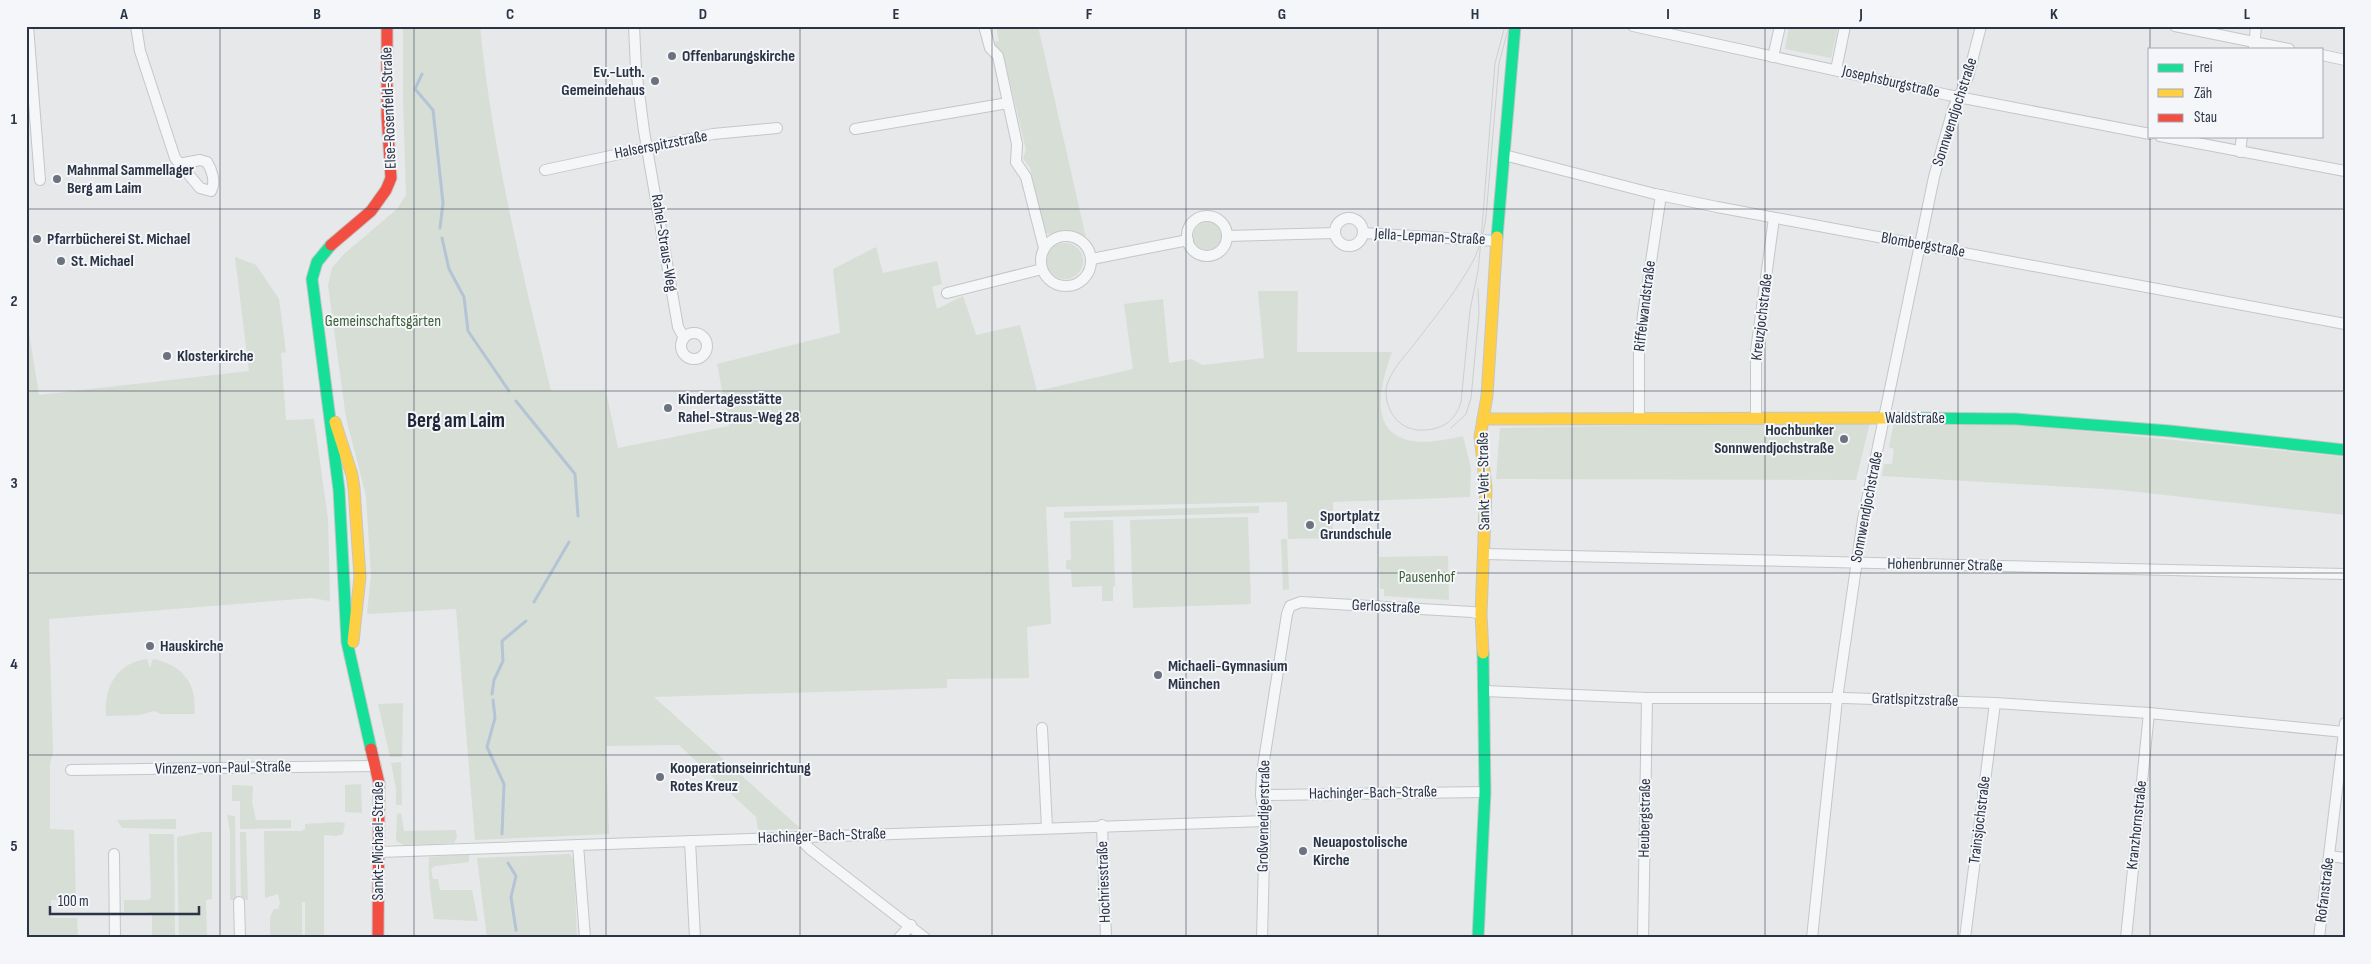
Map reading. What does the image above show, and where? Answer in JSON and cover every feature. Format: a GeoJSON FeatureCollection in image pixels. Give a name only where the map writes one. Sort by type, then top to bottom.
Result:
{"type":"FeatureCollection","features":[{"type":"Feature","properties":{"kind":"street"},"geometry":{"type":"LineString","coordinates":[[28,26],[40,180]]}},
{"type":"Feature","properties":{"kind":"street"},"geometry":{"type":"LineString","coordinates":[[136,26],[140,51],[175,158],[179,164]]}},
{"type":"Feature","properties":{"kind":"street","name":"Else-Rosenfeld-Straße"},"geometry":{"type":"LineString","coordinates":[[312,279],[321,255],[376,206],[388,187],[391,172],[387,115],[387,26]]}},
{"type":"Feature","properties":{"kind":"street","name":"Rahel-Straus-Weg"},"geometry":{"type":"LineString","coordinates":[[634,26],[636,69],[648,147],[678,330],[684,338]]}},
{"type":"Feature","properties":{"kind":"street"},"geometry":{"type":"LineString","coordinates":[[984,26],[990,48],[998,56],[1017,144],[1016,162],[1026,177],[1044,248]]}},
{"type":"Feature","properties":{"kind":"street","name":"Sankt-Veit-Straße"},"geometry":{"type":"LineString","coordinates":[[1478,938],[1486,792],[1485,691],[1481,614],[1486,475],[1480,437],[1487,396],[1497,241],[1515,26]]}},
{"type":"Feature","properties":{"kind":"street","name":"Josephsburgstraße"},"geometry":{"type":"LineString","coordinates":[[1632,26],[1958,97],[2148,134]]}},
{"type":"Feature","properties":{"kind":"street"},"geometry":{"type":"LineString","coordinates":[[1774,57],[1780,26]]}},
{"type":"Feature","properties":{"kind":"street"},"geometry":{"type":"LineString","coordinates":[[1836,70],[1845,26]]}},
{"type":"Feature","properties":{"kind":"street","name":"Sonnwendjochstraße"},"geometry":{"type":"LineString","coordinates":[[1812,938],[1837,698],[1863,519],[1934,177],[1953,109],[1968,77],[1981,26]]}},
{"type":"Feature","properties":{"kind":"street"},"geometry":{"type":"LineString","coordinates":[[2175,26],[2254,45],[2280,48]]}},
{"type":"Feature","properties":{"kind":"street"},"geometry":{"type":"LineString","coordinates":[[2254,45],[2256,26]]}},
{"type":"Feature","properties":{"kind":"street"},"geometry":{"type":"LineString","coordinates":[[2324,55],[2345,60]]}},
{"type":"Feature","properties":{"kind":"street"},"geometry":{"type":"LineString","coordinates":[[855,129],[1008,103]]}},
{"type":"Feature","properties":{"kind":"street","name":"Halserspitzstraße"},"geometry":{"type":"LineString","coordinates":[[545,170],[713,134],[778,128]]}},
{"type":"Feature","properties":{"kind":"street"},"geometry":{"type":"LineString","coordinates":[[2170,138],[2345,171]]}},
{"type":"Feature","properties":{"kind":"street"},"geometry":{"type":"LineString","coordinates":[[2240,152],[2242,138]]}},
{"type":"Feature","properties":{"kind":"street","name":"Blombergstraße"},"geometry":{"type":"LineString","coordinates":[[1504,155],[1661,195],[1774,218],[2345,324]]}},
{"type":"Feature","properties":{"kind":"street","name":"Riffelwandstraße"},"geometry":{"type":"LineString","coordinates":[[1639,418],[1640,343],[1661,195]]}},
{"type":"Feature","properties":{"kind":"street"},"geometry":{"type":"LineString","coordinates":[[1205,216],[1218,219],[1226,230],[1227,236],[1223,248],[1212,255],[1200,254],[1194,251],[1188,240],[1189,227],[1199,218],[1205,216]]}},
{"type":"Feature","properties":{"kind":"street","name":"Jella-Lepman-Straße"},"geometry":{"type":"LineString","coordinates":[[1348,218],[1357,221],[1363,233],[1360,241],[1348,246],[1338,241],[1335,233],[1340,222],[1348,218]]}},
{"type":"Feature","properties":{"kind":"street","name":"Kreuzjochstraße"},"geometry":{"type":"LineString","coordinates":[[1756,417],[1756,351],[1774,218]]}},
{"type":"Feature","properties":{"kind":"street"},"geometry":{"type":"LineString","coordinates":[[1227,236],[1335,233]]}},
{"type":"Feature","properties":{"kind":"street","name":"Jella-Lepman-Straße"},"geometry":{"type":"LineString","coordinates":[[1363,233],[1497,241]]}},
{"type":"Feature","properties":{"kind":"street"},"geometry":{"type":"LineString","coordinates":[[1058,237],[1076,238],[1088,249],[1092,259],[1088,274],[1083,281],[1070,287],[1056,285],[1050,281],[1042,269],[1041,255],[1044,248],[1058,237]]}},
{"type":"Feature","properties":{"kind":"street"},"geometry":{"type":"LineString","coordinates":[[1092,259],[1188,240]]}},
{"type":"Feature","properties":{"kind":"street"},"geometry":{"type":"LineString","coordinates":[[947,293],[1042,269]]}},
{"type":"Feature","properties":{"kind":"street","name":"Sankt-Michael-Straße"},"geometry":{"type":"LineString","coordinates":[[312,279],[339,490],[344,616],[347,642],[352,657],[379,783],[378,938]]}},
{"type":"Feature","properties":{"kind":"street","name":"Sankt-Michael-Straße"},"geometry":{"type":"LineString","coordinates":[[327,401],[352,475],[354,488],[360,577],[352,657]]}},
{"type":"Feature","properties":{"kind":"street","name":"Waldstraße"},"geometry":{"type":"LineString","coordinates":[[1483,419],[1987,418],[2084,424],[2345,450]]}},
{"type":"Feature","properties":{"kind":"street","name":"Hohenbrunner Straße"},"geometry":{"type":"LineString","coordinates":[[1484,554],[2345,574]]}},
{"type":"Feature","properties":{"kind":"street","name":"Gerlosstraße"},"geometry":{"type":"LineString","coordinates":[[1290,606],[1301,602],[1481,614]]}},
{"type":"Feature","properties":{"kind":"street","name":"Großvenedigerstraße"},"geometry":{"type":"LineString","coordinates":[[1262,938],[1265,821],[1261,795],[1262,773],[1287,614],[1290,606]]}},
{"type":"Feature","properties":{"kind":"street","name":"Gratlspitzstraße"},"geometry":{"type":"LineString","coordinates":[[1485,691],[1647,698],[1837,698],[1995,703],[2344,727]]}},
{"type":"Feature","properties":{"kind":"street","name":"Heubergstraße"},"geometry":{"type":"LineString","coordinates":[[1643,938],[1647,698]]}},
{"type":"Feature","properties":{"kind":"street","name":"Trainsjochstraße"},"geometry":{"type":"LineString","coordinates":[[1965,938],[1995,703]]}},
{"type":"Feature","properties":{"kind":"street","name":"Kranzhornstraße"},"geometry":{"type":"LineString","coordinates":[[2126,938],[2149,713]]}},
{"type":"Feature","properties":{"kind":"street","name":"Rofanstraße"},"geometry":{"type":"LineString","coordinates":[[2319,938],[2344,727]]}},
{"type":"Feature","properties":{"kind":"street"},"geometry":{"type":"LineString","coordinates":[[1042,728],[1047,828]]}},
{"type":"Feature","properties":{"kind":"street","name":"Vinzenz-von-Paul-Straße"},"geometry":{"type":"LineString","coordinates":[[71,770],[376,766]]}},
{"type":"Feature","properties":{"kind":"street","name":"Hachinger-Bach-Straße"},"geometry":{"type":"LineString","coordinates":[[1261,795],[1486,792]]}},
{"type":"Feature","properties":{"kind":"street","name":"Hachinger-Bach-Straße"},"geometry":{"type":"LineString","coordinates":[[379,852],[1102,825],[1265,821]]}},
{"type":"Feature","properties":{"kind":"street","name":"Hochriesstraße"},"geometry":{"type":"LineString","coordinates":[[1102,825],[1106,938]]}},
{"type":"Feature","properties":{"kind":"street"},"geometry":{"type":"LineString","coordinates":[[798,837],[925,938]]}},
{"type":"Feature","properties":{"kind":"street"},"geometry":{"type":"LineString","coordinates":[[690,841],[695,938]]}},
{"type":"Feature","properties":{"kind":"street"},"geometry":{"type":"LineString","coordinates":[[578,845],[585,938]]}},
{"type":"Feature","properties":{"kind":"street"},"geometry":{"type":"LineString","coordinates":[[114,854],[115,938]]}},
{"type":"Feature","properties":{"kind":"street"},"geometry":{"type":"LineString","coordinates":[[2329,856],[2345,858]]}},
{"type":"Feature","properties":{"kind":"street"},"geometry":{"type":"LineString","coordinates":[[239,902],[240,938]]}},
{"type":"Feature","properties":{"kind":"street"},"geometry":{"type":"LineString","coordinates":[[899,938],[911,925]]}},
{"type":"Feature","properties":{"kind":"green space","name":"Gemeinschaftsgärten"},"geometry":{"type":"Polygon","coordinates":[[[480,26],[485,72],[500,164],[551,391],[606,391],[618,448],[729,426],[717,364],[840,333],[833,269],[876,247],[883,273],[937,261],[942,284],[932,287],[937,309],[963,296],[976,335],[1020,325],[1037,391],[1133,369],[1124,304],[1163,299],[1169,363],[1192,359],[1202,365],[1264,358],[1258,291],[1298,291],[1297,352],[1392,352],[1383,380],[1381,395],[1381,409],[1384,421],[1391,432],[1403,439],[1421,442],[1463,436],[1471,468],[1470,497],[1333,502],[1333,538],[1288,539],[1287,502],[1046,507],[1051,624],[1027,627],[1029,678],[947,679],[947,688],[654,697],[801,829],[758,830],[756,817],[679,745],[606,746],[609,834],[475,840],[456,609],[367,614],[371,575],[366,496],[346,418],[328,285],[332,268],[344,254],[397,209],[406,195],[403,28],[480,26]]]}},
{"type":"Feature","properties":{"kind":"green space"},"geometry":{"type":"Polygon","coordinates":[[[996,26],[1038,26],[1086,238],[1069,231],[1052,235],[1044,232],[1030,168],[1023,158],[1026,150],[1003,53],[992,43],[999,41],[996,26]]]}},
{"type":"Feature","properties":{"kind":"green space"},"geometry":{"type":"Polygon","coordinates":[[[1789,26],[1838,26],[1831,58],[1785,49],[1789,26]]]}},
{"type":"Feature","properties":{"kind":"green space"},"geometry":{"type":"Polygon","coordinates":[[[1208,222],[1218,227],[1223,237],[1218,247],[1208,252],[1198,247],[1193,237],[1198,227],[1208,222]]]}},
{"type":"Feature","properties":{"kind":"green space"},"geometry":{"type":"Polygon","coordinates":[[[1065,243],[1072,244],[1078,248],[1082,254],[1082,268],[1078,274],[1072,278],[1065,279],[1058,278],[1052,274],[1048,268],[1047,261],[1048,254],[1052,248],[1058,244],[1065,243]]]}},
{"type":"Feature","properties":{"kind":"green space"},"geometry":{"type":"Polygon","coordinates":[[[235,257],[256,265],[279,299],[286,352],[281,353],[286,420],[314,419],[328,519],[330,601],[311,598],[49,619],[53,753],[50,764],[50,829],[74,830],[76,899],[51,900],[51,918],[77,918],[78,938],[26,938],[26,314],[39,395],[249,371],[235,257]]]}},
{"type":"Feature","properties":{"kind":"green space"},"geometry":{"type":"Polygon","coordinates":[[[1870,422],[1856,480],[1496,479],[1500,428],[1870,422]]]}},
{"type":"Feature","properties":{"kind":"green space"},"geometry":{"type":"Polygon","coordinates":[[[1894,422],[2015,425],[2345,457],[2345,515],[2120,490],[1882,476],[1884,464],[1892,464],[1894,449],[1889,447],[1894,422]]]}},
{"type":"Feature","properties":{"kind":"green space"},"geometry":{"type":"Polygon","coordinates":[[[1259,506],[1259,513],[1064,518],[1064,512],[1259,506]]]}},
{"type":"Feature","properties":{"kind":"green space"},"geometry":{"type":"Polygon","coordinates":[[[1248,517],[1251,604],[1133,608],[1130,520],[1248,517]]]}},
{"type":"Feature","properties":{"kind":"green space"},"geometry":{"type":"Polygon","coordinates":[[[1113,520],[1115,586],[1113,586],[1113,601],[1102,601],[1102,586],[1072,587],[1071,570],[1066,569],[1066,561],[1071,559],[1070,521],[1113,520]]]}},
{"type":"Feature","properties":{"kind":"green space"},"geometry":{"type":"Polygon","coordinates":[[[1281,539],[1287,539],[1289,589],[1283,590],[1281,539]]]}},
{"type":"Feature","properties":{"kind":"green space","name":"Pausenhof"},"geometry":{"type":"Polygon","coordinates":[[[1448,556],[1449,600],[1384,596],[1384,589],[1380,589],[1379,557],[1448,556]]]}},
{"type":"Feature","properties":{"kind":"green space"},"geometry":{"type":"Polygon","coordinates":[[[147,659],[150,668],[153,659],[167,663],[185,676],[192,688],[195,714],[161,714],[154,711],[140,715],[106,716],[107,696],[119,672],[136,661],[147,659]]]}},
{"type":"Feature","properties":{"kind":"green space"},"geometry":{"type":"Polygon","coordinates":[[[403,703],[402,757],[390,757],[378,704],[403,703]]]}},
{"type":"Feature","properties":{"kind":"green space"},"geometry":{"type":"Polygon","coordinates":[[[401,762],[402,805],[396,805],[396,788],[391,763],[401,762]]]}},
{"type":"Feature","properties":{"kind":"green space"},"geometry":{"type":"Polygon","coordinates":[[[361,784],[362,813],[345,812],[345,785],[361,784]]]}},
{"type":"Feature","properties":{"kind":"green space"},"geometry":{"type":"Polygon","coordinates":[[[232,785],[253,786],[252,802],[256,820],[291,820],[291,828],[240,829],[240,801],[232,801],[232,785]]]}},
{"type":"Feature","properties":{"kind":"green space"},"geometry":{"type":"Polygon","coordinates":[[[401,813],[404,831],[456,830],[457,837],[454,843],[404,845],[396,841],[397,814],[401,813]]]}},
{"type":"Feature","properties":{"kind":"green space"},"geometry":{"type":"Polygon","coordinates":[[[227,815],[235,816],[236,900],[230,900],[230,831],[227,815]]]}},
{"type":"Feature","properties":{"kind":"green space"},"geometry":{"type":"Polygon","coordinates":[[[176,819],[176,829],[122,828],[117,820],[176,819]]]}},
{"type":"Feature","properties":{"kind":"green space"},"geometry":{"type":"Polygon","coordinates":[[[345,823],[343,834],[337,836],[324,835],[324,938],[305,938],[305,902],[302,902],[302,938],[270,938],[270,917],[274,909],[278,909],[280,903],[278,894],[265,898],[264,831],[301,831],[305,829],[305,824],[345,823]]]}},
{"type":"Feature","properties":{"kind":"green space"},"geometry":{"type":"Polygon","coordinates":[[[212,832],[212,899],[206,900],[207,938],[179,938],[177,837],[212,832]]]}},
{"type":"Feature","properties":{"kind":"green space"},"geometry":{"type":"Polygon","coordinates":[[[240,832],[246,832],[248,900],[241,900],[240,832]]]}},
{"type":"Feature","properties":{"kind":"green space"},"geometry":{"type":"Polygon","coordinates":[[[149,834],[174,834],[175,938],[152,938],[152,915],[148,912],[124,912],[124,900],[147,900],[151,898],[149,834]]]}},
{"type":"Feature","properties":{"kind":"green space"},"geometry":{"type":"Polygon","coordinates":[[[469,854],[469,862],[435,866],[431,869],[433,879],[438,879],[440,890],[472,890],[478,921],[434,919],[429,880],[429,857],[469,854]]]}},
{"type":"Feature","properties":{"kind":"green space"},"geometry":{"type":"Polygon","coordinates":[[[570,854],[574,861],[577,938],[487,938],[477,858],[570,854]]]}},
{"type":"Feature","properties":{"kind":"waterway"},"geometry":{"type":"LineString","coordinates":[[422,74],[415,89],[433,110],[443,203],[440,228]]}},
{"type":"Feature","properties":{"kind":"waterway"},"geometry":{"type":"LineString","coordinates":[[442,238],[449,269],[464,297],[468,331],[509,391]]}},
{"type":"Feature","properties":{"kind":"waterway"},"geometry":{"type":"LineString","coordinates":[[516,401],[575,474],[578,516]]}},
{"type":"Feature","properties":{"kind":"waterway"},"geometry":{"type":"LineString","coordinates":[[534,602],[569,542]]}},
{"type":"Feature","properties":{"kind":"waterway"},"geometry":{"type":"LineString","coordinates":[[492,694],[494,680],[503,661],[502,641],[526,621]]}},
{"type":"Feature","properties":{"kind":"waterway"},"geometry":{"type":"LineString","coordinates":[[493,700],[495,718],[487,747],[504,784],[502,834]]}},
{"type":"Feature","properties":{"kind":"waterway"},"geometry":{"type":"LineString","coordinates":[[508,863],[516,876],[511,897],[516,930]]}},
{"type":"Feature","properties":{"kind":"tram line"},"geometry":{"type":"LineString","coordinates":[[1505,26],[1495,63],[1481,240],[1478,271],[1470,310],[1461,402],[1452,418],[1438,428],[1413,429],[1401,424],[1393,414],[1386,398],[1386,389],[1391,375],[1462,280],[1472,264],[1480,244],[1482,237],[1484,230],[1486,216],[1499,63],[1509,26]]}},
{"type":"Feature","properties":{"kind":"tram line"},"geometry":{"type":"LineString","coordinates":[[1451,428],[1466,414],[1471,398],[1479,313],[1478,289]]}},
{"type":"Feature","properties":{"kind":"traffic: fast"},"geometry":{"type":"LineString","coordinates":[[1497,237],[1515,26]]}},
{"type":"Feature","properties":{"kind":"traffic: fast"},"geometry":{"type":"LineString","coordinates":[[331,245],[317,262],[312,279],[339,490],[347,642],[371,749]]}},
{"type":"Feature","properties":{"kind":"traffic: fast"},"geometry":{"type":"LineString","coordinates":[[1903,418],[2016,419],[2170,431],[2345,450]]}},
{"type":"Feature","properties":{"kind":"traffic: fast"},"geometry":{"type":"LineString","coordinates":[[1478,938],[1485,792],[1483,653]]}},
{"type":"Feature","properties":{"kind":"traffic: slow"},"geometry":{"type":"LineString","coordinates":[[1483,653],[1481,614],[1486,488],[1480,437],[1487,396],[1497,237]]}},
{"type":"Feature","properties":{"kind":"traffic: slow"},"geometry":{"type":"LineString","coordinates":[[1483,419],[1903,418]]}},
{"type":"Feature","properties":{"kind":"traffic: slow"},"geometry":{"type":"LineString","coordinates":[[335,422],[352,475],[354,488],[360,577],[353,642]]}},
{"type":"Feature","properties":{"kind":"traffic: jam"},"geometry":{"type":"LineString","coordinates":[[331,245],[371,211],[386,190],[391,178],[387,115],[387,26]]}},
{"type":"Feature","properties":{"kind":"traffic: jam"},"geometry":{"type":"LineString","coordinates":[[371,749],[379,783],[378,938]]}},
{"type":"Feature","properties":{"kind":"place","name":"Offenbarungskirche"},"geometry":{"type":"Point","coordinates":[672,56]}},
{"type":"Feature","properties":{"kind":"place","name":"Ev.-Luth. Gemeindehaus"},"geometry":{"type":"Point","coordinates":[655,81]}},
{"type":"Feature","properties":{"kind":"place","name":"Mahnmal Sammellager Berg am Laim"},"geometry":{"type":"Point","coordinates":[57,179]}},
{"type":"Feature","properties":{"kind":"place","name":"Pfarrbücherei St. Michael"},"geometry":{"type":"Point","coordinates":[37,239]}},
{"type":"Feature","properties":{"kind":"place","name":"St. Michael"},"geometry":{"type":"Point","coordinates":[61,261]}},
{"type":"Feature","properties":{"kind":"place","name":"Klosterkirche"},"geometry":{"type":"Point","coordinates":[167,356]}},
{"type":"Feature","properties":{"kind":"place","name":"Kindertagesstätte Rahel-Straus-Weg 28"},"geometry":{"type":"Point","coordinates":[668,408]}},
{"type":"Feature","properties":{"kind":"place","name":"Hochbunker Sonnwendjochstraße"},"geometry":{"type":"Point","coordinates":[1844,439]}},
{"type":"Feature","properties":{"kind":"place","name":"Sportplatz Grundschule"},"geometry":{"type":"Point","coordinates":[1310,525]}},
{"type":"Feature","properties":{"kind":"place","name":"Hauskirche"},"geometry":{"type":"Point","coordinates":[150,646]}},
{"type":"Feature","properties":{"kind":"place","name":"Michaeli-Gymnasium München"},"geometry":{"type":"Point","coordinates":[1158,675]}},
{"type":"Feature","properties":{"kind":"place","name":"Kooperationseinrichtung Rotes Kreuz"},"geometry":{"type":"Point","coordinates":[660,777]}},
{"type":"Feature","properties":{"kind":"place","name":"Neuapostolische Kirche"},"geometry":{"type":"Point","coordinates":[1303,851]}},
{"type":"Feature","properties":{"kind":"district","name":"Berg am Laim"},"geometry":{"type":"Point","coordinates":[456,420]}}]}
